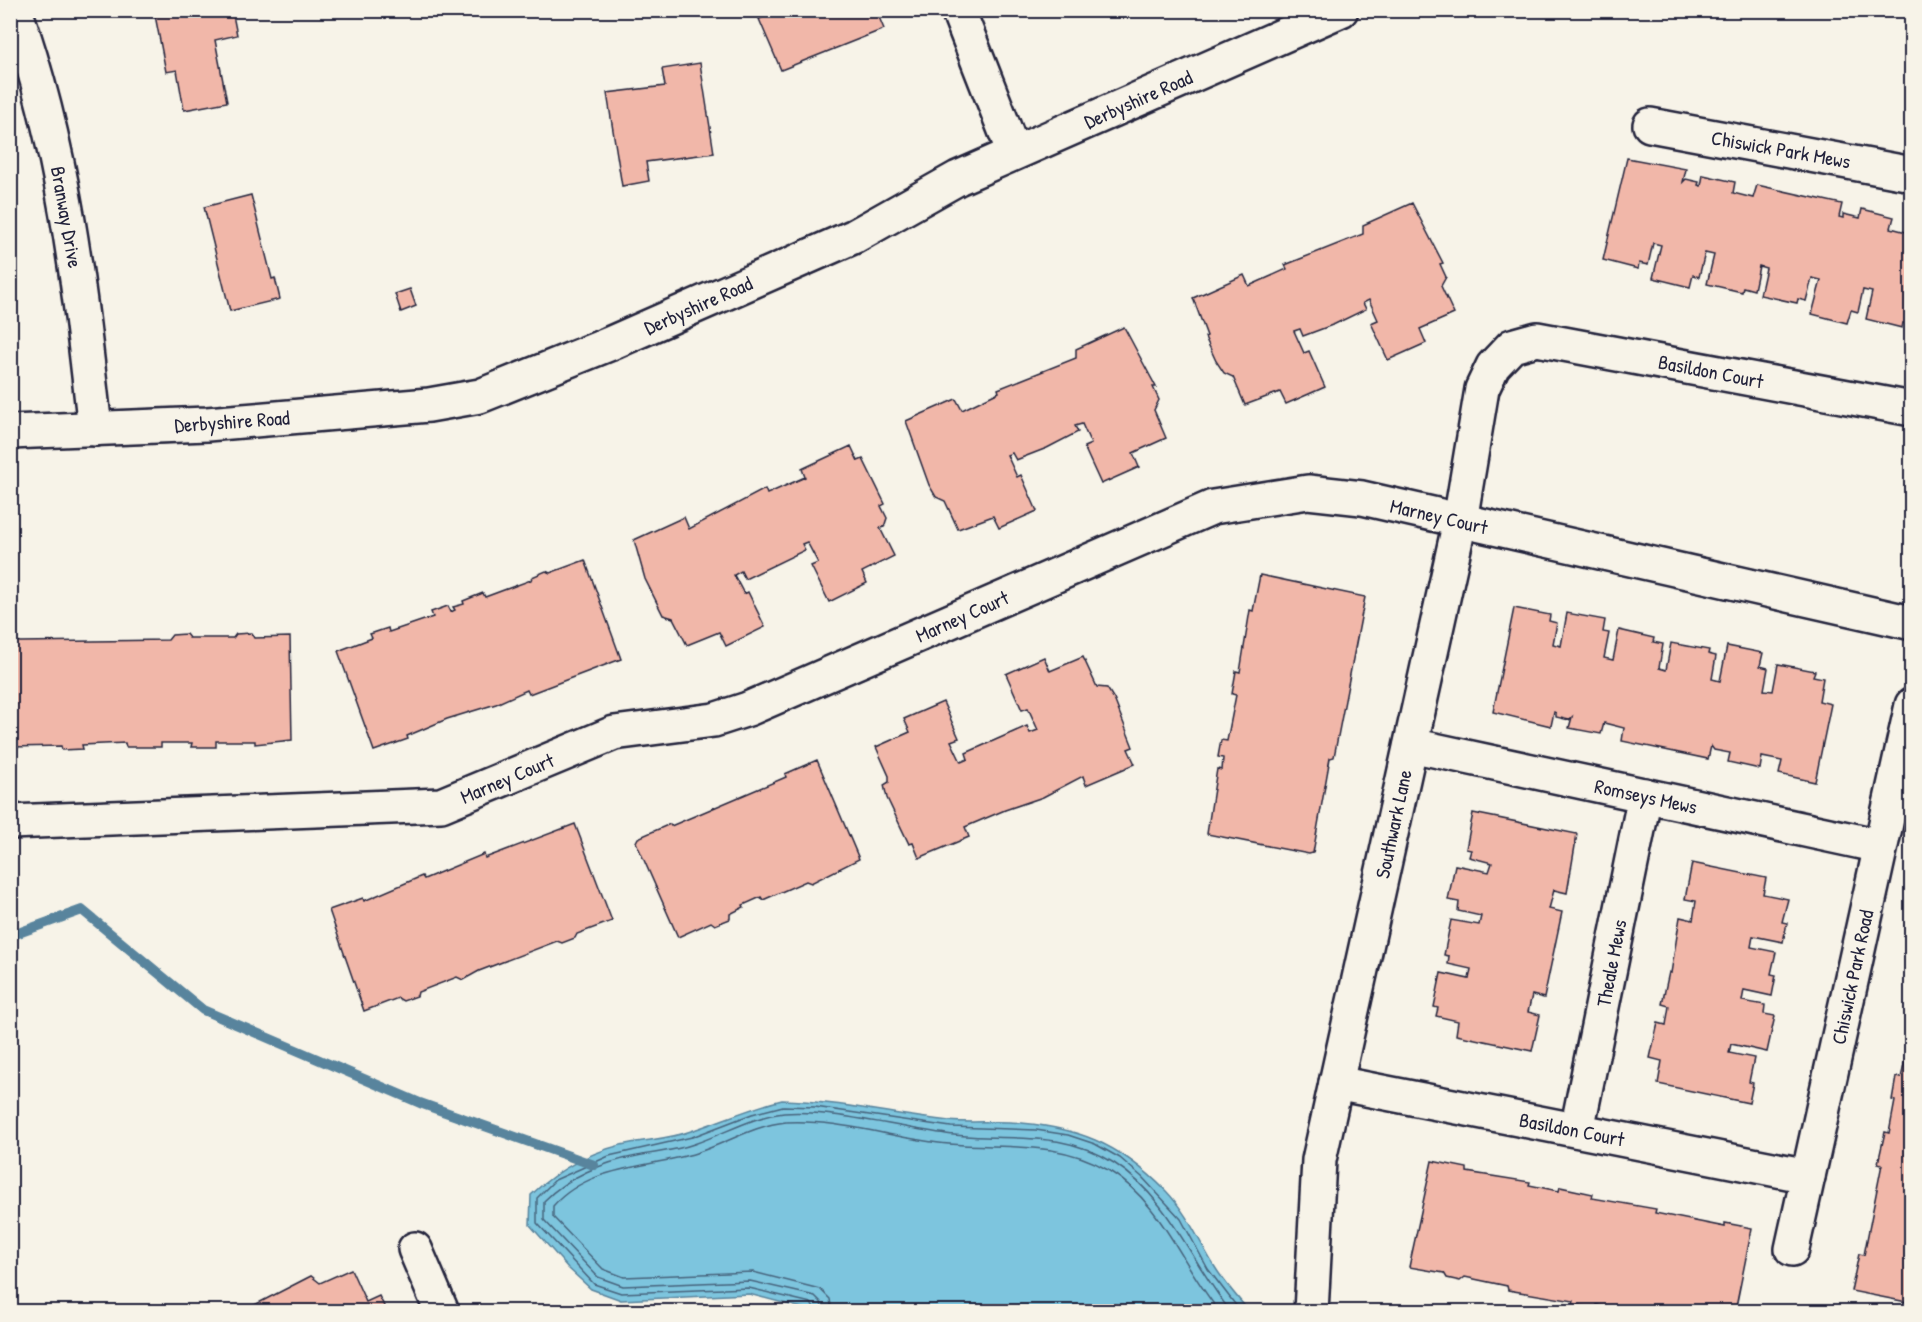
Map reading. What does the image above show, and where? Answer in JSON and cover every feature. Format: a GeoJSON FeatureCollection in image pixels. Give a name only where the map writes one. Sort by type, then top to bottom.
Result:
{"type":"FeatureCollection","features":[{"type":"Feature","properties":{"kind":"street","name":"Branway Drive"},"geometry":{"type":"LineString","coordinates":[[15,10],[60,169],[74,244],[95,429]]}},
{"type":"Feature","properties":{"kind":"street"},"geometry":{"type":"LineString","coordinates":[[958,10],[1014,153]]}},
{"type":"Feature","properties":{"kind":"street","name":"Derbyshire Road"},"geometry":{"type":"LineString","coordinates":[[10,432],[242,421],[429,405],[480,396],[609,344],[855,236],[958,178],[1341,10]]}},
{"type":"Feature","properties":{"kind":"street","name":"Chiswick Park Mews"},"geometry":{"type":"LineString","coordinates":[[1650,125],[1911,174]]}},
{"type":"Feature","properties":{"kind":"street","name":"Basildon Court"},"geometry":{"type":"LineString","coordinates":[[1512,346],[1538,339],[1911,409]]}},
{"type":"Feature","properties":{"kind":"street","name":"Southwark Lane"},"geometry":{"type":"LineString","coordinates":[[1311,1311],[1319,1160],[1460,521],[1482,389],[1493,366],[1512,346]]}},
{"type":"Feature","properties":{"kind":"street","name":"Marney Court"},"geometry":{"type":"LineString","coordinates":[[10,822],[441,805],[614,733],[714,720],[748,709],[1213,507],[1308,492],[1362,498],[1911,623]]}},
{"type":"Feature","properties":{"kind":"street","name":"Chiswick Park Road"},"geometry":{"type":"LineString","coordinates":[[1792,1249],[1911,705]]}},
{"type":"Feature","properties":{"kind":"street","name":"Romseys Mews"},"geometry":{"type":"LineString","coordinates":[[1411,745],[1880,846]]}},
{"type":"Feature","properties":{"kind":"street","name":"Theale Mews"},"geometry":{"type":"LineString","coordinates":[[1577,1130],[1645,795]]}},
{"type":"Feature","properties":{"kind":"street","name":"Basildon Court"},"geometry":{"type":"LineString","coordinates":[[1336,1083],[1808,1176]]}},
{"type":"Feature","properties":{"kind":"street"},"geometry":{"type":"LineString","coordinates":[[415,1249],[442,1311]]}},
{"type":"Feature","properties":{"kind":"water"},"geometry":{"type":"Polygon","coordinates":[[[782,1100],[824,1103],[949,1121],[1033,1124],[1076,1133],[1095,1140],[1131,1161],[1149,1174],[1166,1191],[1186,1217],[1221,1276],[1249,1311],[817,1312],[749,1294],[621,1300],[591,1289],[568,1268],[530,1225],[531,1195],[566,1168],[593,1154],[621,1145],[684,1133],[782,1100]]]}},
{"type":"Feature","properties":{"kind":"building"},"geometry":{"type":"Polygon","coordinates":[[[154,10],[232,10],[237,35],[215,40],[227,102],[184,110],[177,70],[166,72],[154,10]]]}},
{"type":"Feature","properties":{"kind":"building"},"geometry":{"type":"Polygon","coordinates":[[[780,10],[876,10],[884,29],[781,70],[759,19],[780,10]]]}},
{"type":"Feature","properties":{"kind":"building"},"geometry":{"type":"Polygon","coordinates":[[[700,63],[714,153],[646,162],[649,181],[622,186],[607,93],[665,86],[662,69],[700,63]]]}},
{"type":"Feature","properties":{"kind":"building"},"geometry":{"type":"Polygon","coordinates":[[[1627,158],[1686,169],[1683,182],[1686,179],[1699,182],[1698,185],[1701,186],[1703,175],[1735,182],[1733,193],[1753,198],[1757,185],[1842,204],[1839,217],[1843,218],[1843,214],[1860,218],[1862,209],[1894,217],[1891,228],[1910,233],[1912,226],[1912,325],[1903,323],[1902,328],[1866,319],[1872,292],[1863,290],[1858,312],[1851,310],[1847,323],[1812,314],[1821,280],[1812,278],[1806,301],[1798,299],[1797,303],[1760,295],[1766,268],[1759,266],[1754,290],[1743,287],[1742,292],[1707,284],[1714,255],[1705,253],[1699,277],[1693,275],[1690,287],[1653,278],[1661,245],[1653,243],[1648,265],[1639,263],[1638,269],[1603,260],[1627,158]]]}},
{"type":"Feature","properties":{"kind":"building"},"geometry":{"type":"Polygon","coordinates":[[[251,195],[272,279],[275,278],[280,299],[230,311],[204,207],[251,195]]]}},
{"type":"Feature","properties":{"kind":"building"},"geometry":{"type":"Polygon","coordinates":[[[1412,203],[1443,263],[1440,264],[1446,277],[1441,286],[1454,314],[1420,329],[1426,343],[1388,360],[1371,323],[1378,320],[1369,300],[1363,303],[1366,309],[1335,324],[1303,336],[1300,329],[1294,331],[1304,353],[1309,351],[1325,387],[1286,404],[1280,392],[1245,405],[1233,377],[1224,373],[1216,361],[1205,337],[1207,336],[1193,298],[1244,275],[1249,286],[1287,269],[1285,265],[1363,234],[1363,225],[1412,203]]]}},
{"type":"Feature","properties":{"kind":"building"},"geometry":{"type":"Polygon","coordinates":[[[410,289],[416,306],[401,312],[395,294],[410,289]]]}},
{"type":"Feature","properties":{"kind":"building"},"geometry":{"type":"Polygon","coordinates":[[[1124,327],[1156,387],[1153,387],[1159,400],[1154,410],[1166,438],[1133,453],[1139,467],[1101,484],[1084,447],[1091,444],[1082,424],[1075,426],[1078,432],[1047,448],[1016,460],[1012,453],[1007,455],[1017,477],[1021,475],[1037,511],[999,528],[993,516],[958,529],[945,501],[936,497],[929,485],[906,421],[956,399],[962,410],[999,392],[998,389],[1076,358],[1076,349],[1124,327]]]}},
{"type":"Feature","properties":{"kind":"building"},"geometry":{"type":"Polygon","coordinates":[[[851,446],[858,461],[863,459],[885,504],[881,506],[887,518],[884,527],[880,528],[894,556],[862,572],[867,583],[829,602],[811,566],[818,563],[807,542],[802,544],[805,550],[745,579],[741,571],[734,575],[744,594],[748,592],[765,627],[726,646],[719,632],[687,645],[673,618],[663,615],[645,579],[634,540],[684,517],[689,529],[765,489],[767,494],[805,477],[802,469],[851,446]]]}},
{"type":"Feature","properties":{"kind":"building"},"geometry":{"type":"Polygon","coordinates":[[[585,560],[621,659],[529,694],[527,690],[496,704],[447,719],[407,736],[408,739],[374,751],[338,651],[372,638],[370,634],[388,628],[389,632],[433,617],[431,612],[448,606],[451,612],[455,610],[453,607],[464,604],[463,601],[483,593],[485,597],[531,580],[532,577],[546,571],[550,573],[585,560]]]}},
{"type":"Feature","properties":{"kind":"building"},"geometry":{"type":"Polygon","coordinates":[[[1260,575],[1365,597],[1334,757],[1330,758],[1313,853],[1309,854],[1207,834],[1217,769],[1222,770],[1223,758],[1218,757],[1221,740],[1227,741],[1236,695],[1232,694],[1236,671],[1240,672],[1250,610],[1253,611],[1260,575]]]}},
{"type":"Feature","properties":{"kind":"building"},"geometry":{"type":"Polygon","coordinates":[[[1514,608],[1550,615],[1549,621],[1557,623],[1553,644],[1561,646],[1567,613],[1605,620],[1603,632],[1609,633],[1604,658],[1613,660],[1619,630],[1654,638],[1653,642],[1663,644],[1659,668],[1666,670],[1671,643],[1709,650],[1708,654],[1716,656],[1712,679],[1720,681],[1727,646],[1763,653],[1760,666],[1768,668],[1764,690],[1773,691],[1778,664],[1815,671],[1813,676],[1823,678],[1819,701],[1831,704],[1815,782],[1779,774],[1782,761],[1762,757],[1760,769],[1728,762],[1730,753],[1714,750],[1711,746],[1708,759],[1622,741],[1624,728],[1604,723],[1601,734],[1569,728],[1572,717],[1569,720],[1556,717],[1554,712],[1551,726],[1493,712],[1514,608]]]}},
{"type":"Feature","properties":{"kind":"building"},"geometry":{"type":"Polygon","coordinates":[[[251,633],[254,638],[290,637],[292,740],[255,744],[255,741],[216,741],[216,747],[191,747],[192,743],[161,743],[161,747],[126,747],[125,743],[82,745],[83,749],[62,750],[61,746],[10,747],[10,639],[20,642],[168,640],[172,635],[186,634],[189,638],[233,638],[236,634],[251,633]]]}},
{"type":"Feature","properties":{"kind":"building"},"geometry":{"type":"Polygon","coordinates":[[[1044,657],[1050,671],[1083,657],[1097,687],[1107,688],[1114,699],[1133,747],[1128,749],[1135,764],[1086,785],[1083,776],[1043,797],[965,827],[969,837],[919,858],[913,843],[909,844],[887,798],[884,785],[889,782],[889,776],[876,747],[910,732],[904,719],[943,702],[959,738],[951,741],[961,762],[968,759],[966,753],[1027,726],[1030,733],[1038,730],[1028,708],[1022,710],[1006,674],[1044,657]]]}},
{"type":"Feature","properties":{"kind":"building"},"geometry":{"type":"Polygon","coordinates":[[[817,760],[859,859],[811,883],[806,881],[763,900],[761,897],[743,905],[744,907],[730,914],[730,919],[715,925],[711,922],[678,937],[636,842],[638,838],[786,777],[785,774],[817,760]]]}},
{"type":"Feature","properties":{"kind":"building"},"geometry":{"type":"Polygon","coordinates":[[[1473,813],[1577,834],[1567,893],[1554,890],[1549,909],[1562,912],[1544,998],[1532,995],[1528,1012],[1540,1015],[1532,1051],[1456,1035],[1458,1021],[1436,1016],[1438,1008],[1434,1007],[1441,973],[1469,979],[1471,969],[1448,964],[1449,956],[1444,955],[1451,920],[1479,925],[1481,916],[1458,911],[1459,902],[1448,900],[1455,865],[1489,872],[1492,863],[1469,857],[1471,850],[1466,849],[1473,813]]]}},
{"type":"Feature","properties":{"kind":"building"},"geometry":{"type":"Polygon","coordinates":[[[575,824],[612,921],[577,934],[575,938],[562,943],[557,941],[479,971],[463,980],[457,977],[418,992],[417,996],[403,1001],[398,998],[364,1011],[329,910],[363,898],[364,901],[422,876],[424,879],[484,854],[485,858],[575,824]]]}},
{"type":"Feature","properties":{"kind":"building"},"geometry":{"type":"Polygon","coordinates":[[[1692,863],[1766,878],[1763,894],[1788,899],[1782,922],[1787,923],[1783,942],[1753,936],[1751,947],[1776,952],[1771,974],[1776,975],[1772,996],[1744,990],[1742,1001],[1765,1005],[1764,1014],[1775,1016],[1767,1052],[1731,1044],[1729,1053],[1754,1058],[1749,1082],[1753,1083],[1749,1103],[1658,1084],[1662,1061],[1650,1058],[1658,1023],[1666,1025],[1669,1006],[1662,1004],[1669,972],[1671,973],[1680,917],[1693,920],[1696,901],[1685,899],[1692,863]]]}},
{"type":"Feature","properties":{"kind":"building"},"geometry":{"type":"Polygon","coordinates":[[[1912,1030],[1912,1303],[1851,1291],[1859,1254],[1864,1255],[1882,1164],[1878,1163],[1885,1132],[1889,1133],[1895,1101],[1892,1100],[1896,1077],[1901,1078],[1912,1030]]]}},
{"type":"Feature","properties":{"kind":"building"},"geometry":{"type":"Polygon","coordinates":[[[1432,1161],[1467,1168],[1467,1172],[1530,1182],[1529,1185],[1559,1191],[1560,1187],[1593,1194],[1592,1198],[1656,1209],[1655,1213],[1725,1227],[1725,1223],[1752,1228],[1735,1312],[1629,1312],[1597,1305],[1596,1309],[1573,1304],[1574,1301],[1508,1290],[1507,1286],[1465,1277],[1460,1281],[1447,1278],[1444,1273],[1409,1267],[1432,1161]]]}},
{"type":"Feature","properties":{"kind":"building"},"geometry":{"type":"Polygon","coordinates":[[[351,1269],[366,1302],[379,1296],[387,1312],[241,1312],[311,1276],[320,1283],[351,1269]]]}},
{"type":"Feature","properties":{"kind":"waterway"},"geometry":{"type":"LineString","coordinates":[[10,936],[82,910],[203,1010],[420,1103],[594,1165]]}}]}
